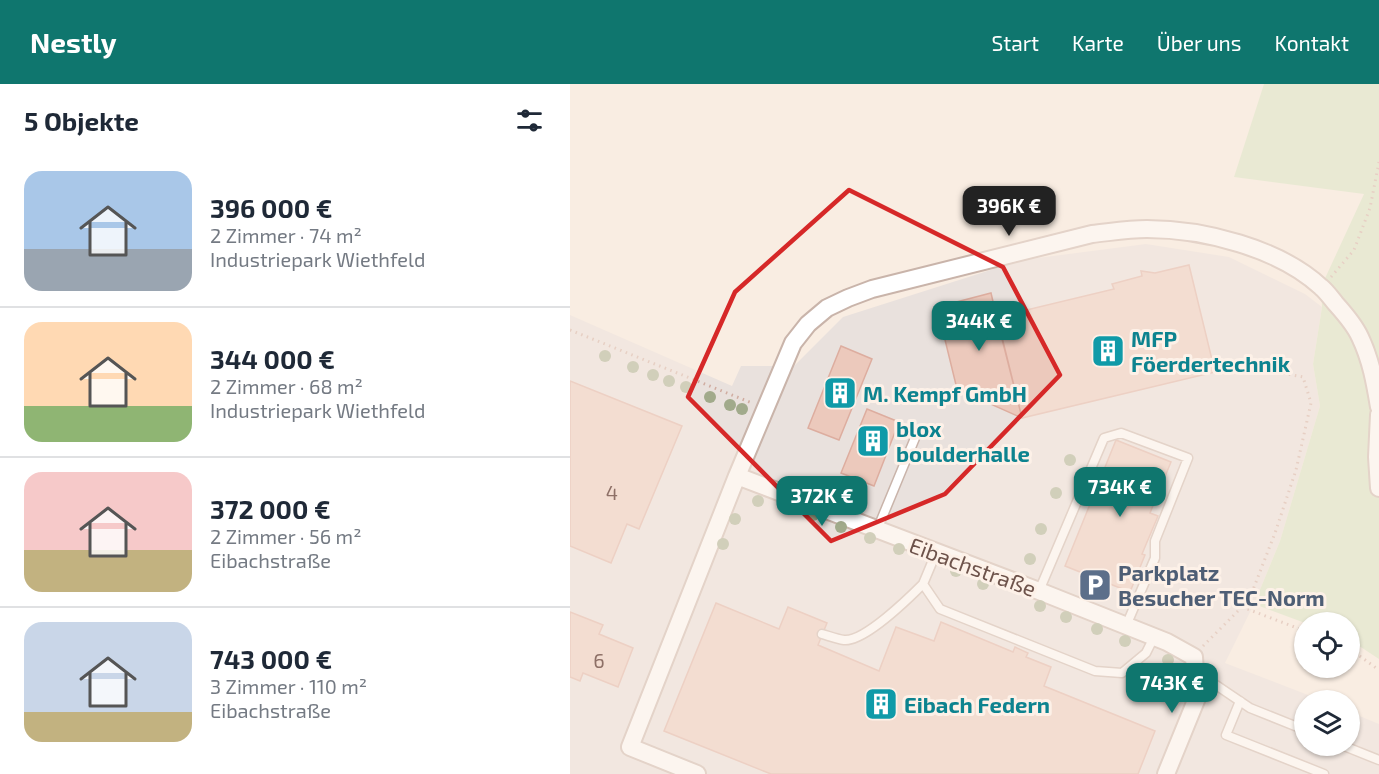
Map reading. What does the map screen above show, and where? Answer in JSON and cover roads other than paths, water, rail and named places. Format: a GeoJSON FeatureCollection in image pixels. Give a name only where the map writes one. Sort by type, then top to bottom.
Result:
{"type":"FeatureCollection","features":[{"type":"Feature","properties":{"kind":"street"},"geometry":{"type":"LineString","coordinates":[[697,774],[630,747],[737,476],[793,343],[808,324],[827,308],[872,289],[1092,234],[1149,229],[1214,238],[1250,247],[1276,258],[1321,287],[1359,335],[1370,360],[1379,407]]}},
{"type":"Feature","properties":{"kind":"street"},"geometry":{"type":"LineString","coordinates":[[1379,415],[1377,457],[1379,488]]}},
{"type":"Feature","properties":{"kind":"street","name":"Eibachstraße"},"geometry":{"type":"LineString","coordinates":[[737,476],[1154,637],[1194,657],[1196,677]]}},
{"type":"Feature","properties":{"kind":"street"},"geometry":{"type":"LineString","coordinates":[[1166,774],[1197,698],[1196,677]]}},
{"type":"Feature","properties":{"kind":"lane"},"geometry":{"type":"LineString","coordinates":[[1039,591],[1104,438],[1121,433],[1188,458],[1155,541],[1155,558],[1126,626]]}},
{"type":"Feature","properties":{"kind":"lane"},"geometry":{"type":"LineString","coordinates":[[877,530],[915,438]]}},
{"type":"Feature","properties":{"kind":"lane"},"geometry":{"type":"LineString","coordinates":[[822,634],[846,641],[860,635],[900,606],[923,584],[936,553]]}},
{"type":"Feature","properties":{"kind":"lane"},"geometry":{"type":"LineString","coordinates":[[923,584],[940,609],[1095,671],[1122,673],[1146,653],[1154,637]]}},
{"type":"Feature","properties":{"kind":"lane"},"geometry":{"type":"LineString","coordinates":[[1196,677],[1216,685],[1250,708],[1294,726]]}},
{"type":"Feature","properties":{"kind":"lane"},"geometry":{"type":"LineString","coordinates":[[1240,701],[1226,735],[1324,774]]}},
{"type":"Feature","properties":{"kind":"lane"},"geometry":{"type":"LineString","coordinates":[[1360,752],[1379,760]]}},
{"type":"Feature","properties":{"kind":"place","name":"MFP Föerdertechnik"},"geometry":{"type":"Point","coordinates":[1108,351]}},
{"type":"Feature","properties":{"kind":"place","name":"M. Kempf GmbH"},"geometry":{"type":"Point","coordinates":[840,393]}},
{"type":"Feature","properties":{"kind":"place","name":"blox boulderhalle"},"geometry":{"type":"Point","coordinates":[873,441]}},
{"type":"Feature","properties":{"kind":"place","name":"Parkplatz Besucher TEC-Norm"},"geometry":{"type":"Point","coordinates":[1095,585]}},
{"type":"Feature","properties":{"kind":"place","name":"Eibach Federn"},"geometry":{"type":"Point","coordinates":[881,704]}}]}
